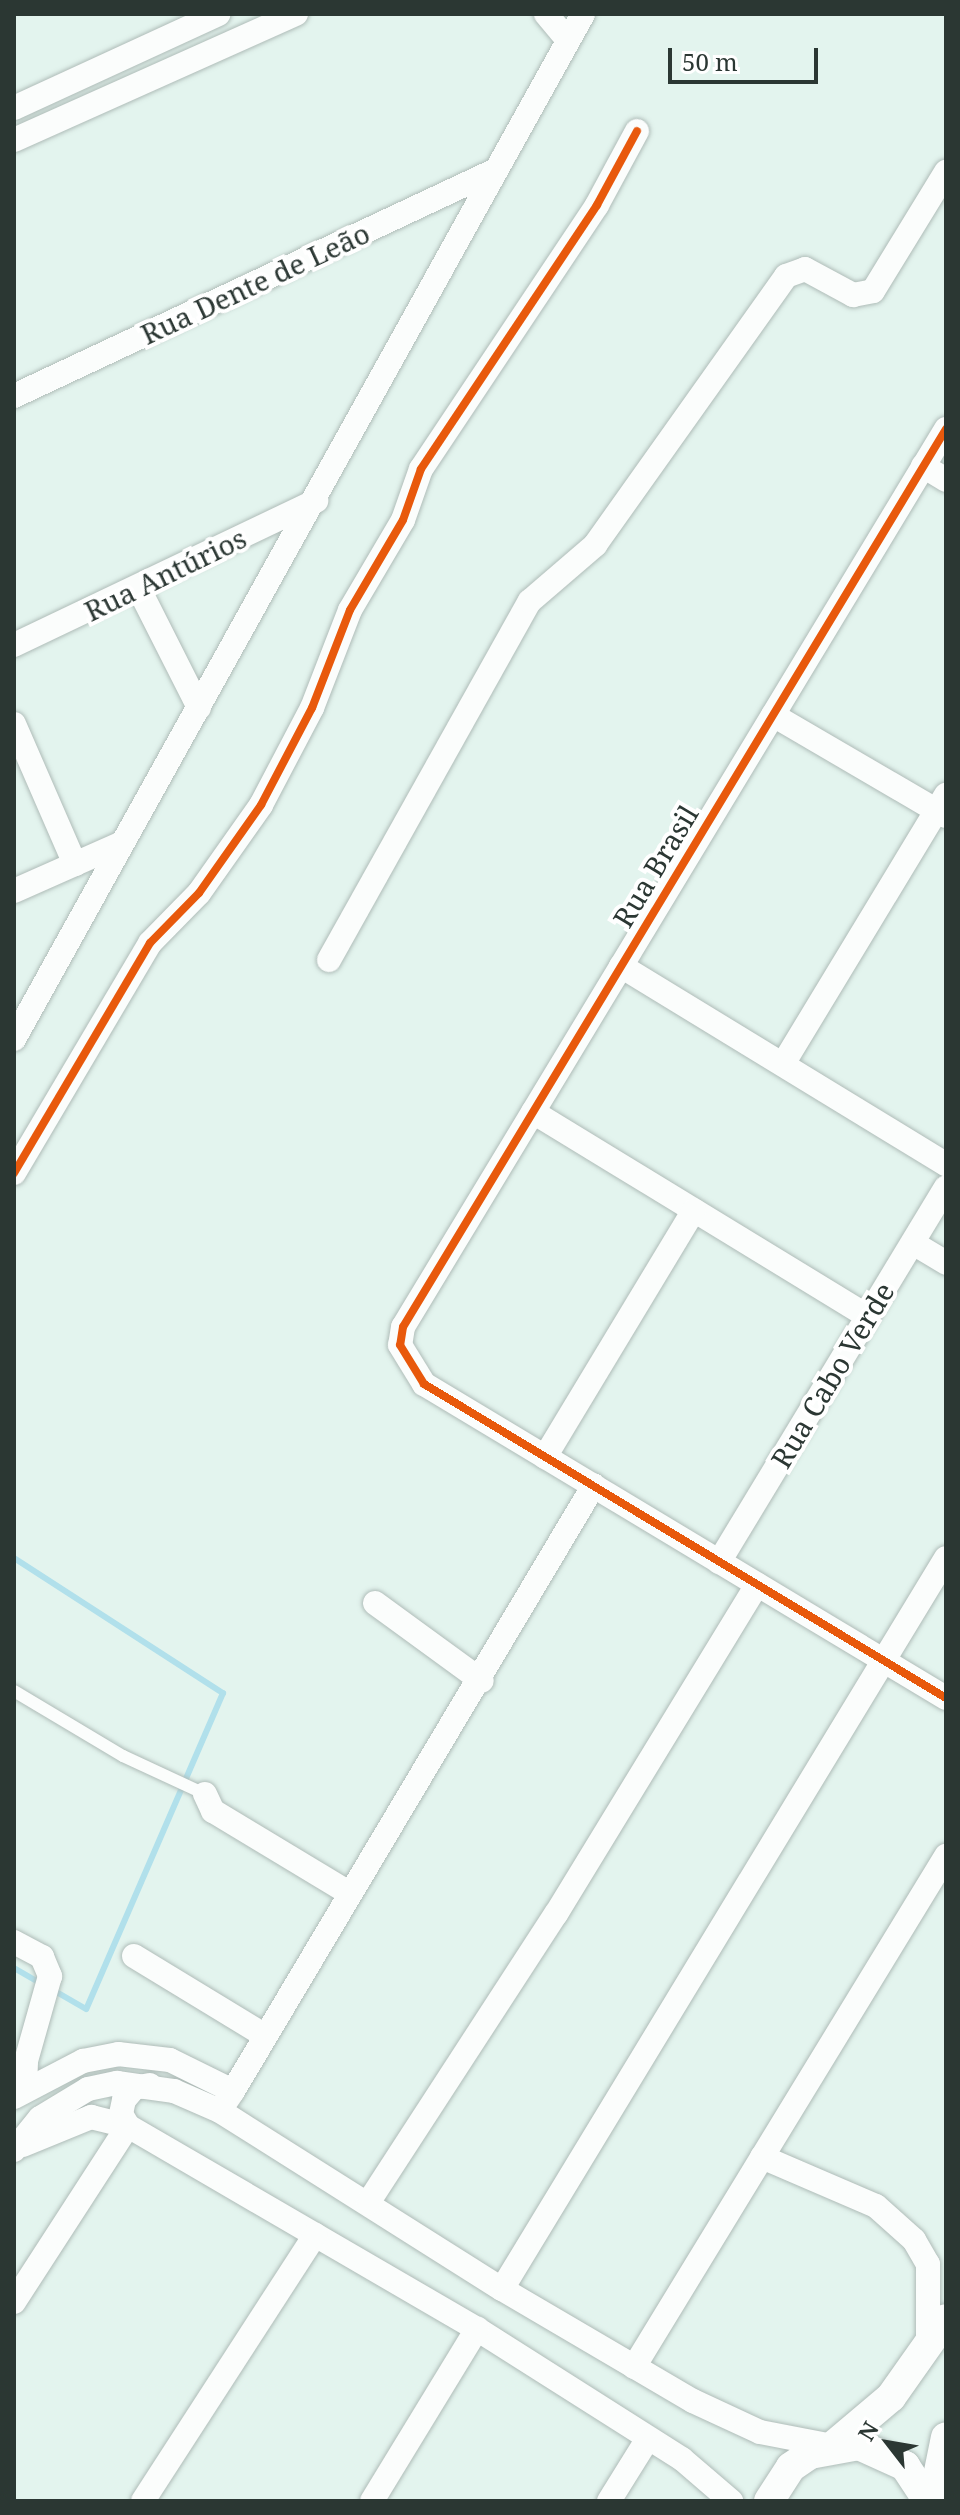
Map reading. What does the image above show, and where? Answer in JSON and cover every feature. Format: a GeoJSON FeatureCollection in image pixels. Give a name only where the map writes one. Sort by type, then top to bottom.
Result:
{"type":"FeatureCollection","features":[{"type":"Feature","properties":{"kind":"street"},"geometry":{"type":"LineString","coordinates":[[14,108],[218,14]]}},
{"type":"Feature","properties":{"kind":"street"},"geometry":{"type":"LineString","coordinates":[[14,140],[296,14]]}},
{"type":"Feature","properties":{"kind":"street"},"geometry":{"type":"LineString","coordinates":[[546,14],[567,39]]}},
{"type":"Feature","properties":{"kind":"street"},"geometry":{"type":"LineString","coordinates":[[14,1039],[120,844],[316,501],[583,14]]}},
{"type":"Feature","properties":{"kind":"street"},"geometry":{"type":"LineString","coordinates":[[14,1173],[150,943],[199,893],[261,805],[312,708],[350,610],[403,520],[421,469],[597,205],[637,131]]}},
{"type":"Feature","properties":{"kind":"street","name":"Rua Dente de Leão"},"geometry":{"type":"LineString","coordinates":[[14,396],[496,170]]}},
{"type":"Feature","properties":{"kind":"street"},"geometry":{"type":"LineString","coordinates":[[329,960],[530,601],[595,545],[786,276],[805,269],[853,295],[873,291],[946,172]]}},
{"type":"Feature","properties":{"kind":"street","name":"Rua Brasil"},"geometry":{"type":"LineString","coordinates":[[545,1457],[424,1384],[400,1345],[403,1327],[946,429]]}},
{"type":"Feature","properties":{"kind":"street"},"geometry":{"type":"LineString","coordinates":[[923,466],[946,480]]}},
{"type":"Feature","properties":{"kind":"street","name":"Rua Antúrios"},"geometry":{"type":"LineString","coordinates":[[14,645],[139,589],[316,501]]}},
{"type":"Feature","properties":{"kind":"street"},"geometry":{"type":"LineString","coordinates":[[139,589],[199,708]]}},
{"type":"Feature","properties":{"kind":"street"},"geometry":{"type":"LineString","coordinates":[[773,715],[943,807],[783,1064]]}},
{"type":"Feature","properties":{"kind":"street"},"geometry":{"type":"LineString","coordinates":[[14,724],[75,864]]}},
{"type":"Feature","properties":{"kind":"street"},"geometry":{"type":"LineString","coordinates":[[14,891],[120,844]]}},
{"type":"Feature","properties":{"kind":"street"},"geometry":{"type":"LineString","coordinates":[[621,966],[946,1164]]}},
{"type":"Feature","properties":{"kind":"street"},"geometry":{"type":"LineString","coordinates":[[533,1112],[867,1316]]}},
{"type":"Feature","properties":{"kind":"street","name":"Rua Cabo Verde"},"geometry":{"type":"LineString","coordinates":[[719,1562],[946,1187]]}},
{"type":"Feature","properties":{"kind":"street"},"geometry":{"type":"LineString","coordinates":[[694,1210],[545,1457],[946,1698]]}},
{"type":"Feature","properties":{"kind":"street"},"geometry":{"type":"LineString","coordinates":[[913,1243],[946,1263]]}},
{"type":"Feature","properties":{"kind":"street"},"geometry":{"type":"LineString","coordinates":[[226,2101],[349,1893],[482,1681],[594,1485]]}},
{"type":"Feature","properties":{"kind":"street"},"geometry":{"type":"LineString","coordinates":[[502,2289],[946,1558]]}},
{"type":"Feature","properties":{"kind":"street"},"geometry":{"type":"LineString","coordinates":[[368,2203],[556,1914],[757,1585]]}},
{"type":"Feature","properties":{"kind":"street"},"geometry":{"type":"LineString","coordinates":[[375,1603],[482,1681]]}},
{"type":"Feature","properties":{"kind":"street"},"geometry":{"type":"LineString","coordinates":[[200,1792],[213,1811],[349,1893]]}},
{"type":"Feature","properties":{"kind":"street"},"geometry":{"type":"LineString","coordinates":[[634,2367],[946,1856]]}},
{"type":"Feature","properties":{"kind":"street"},"geometry":{"type":"LineString","coordinates":[[14,1942],[42,1957],[50,1976],[19,2093]]}},
{"type":"Feature","properties":{"kind":"street"},"geometry":{"type":"LineString","coordinates":[[134,1956],[264,2035]]}},
{"type":"Feature","properties":{"kind":"street"},"geometry":{"type":"LineString","coordinates":[[19,2093],[83,2061],[118,2054],[170,2060],[368,2203],[502,2289],[634,2367],[760,2432],[884,2452],[905,2466],[930,2501]]}},
{"type":"Feature","properties":{"kind":"street"},"geometry":{"type":"LineString","coordinates":[[14,2150],[40,2118],[88,2089],[117,2083],[150,2085],[226,2101]]}},
{"type":"Feature","properties":{"kind":"street"},"geometry":{"type":"LineString","coordinates":[[128,2126],[121,2114],[124,2100],[134,2088],[150,2085]]}},
{"type":"Feature","properties":{"kind":"street"},"geometry":{"type":"LineString","coordinates":[[14,2150],[91,2117],[128,2126],[477,2329],[711,2479],[731,2501]]}},
{"type":"Feature","properties":{"kind":"street"},"geometry":{"type":"LineString","coordinates":[[14,2302],[128,2126]]}},
{"type":"Feature","properties":{"kind":"street"},"geometry":{"type":"LineString","coordinates":[[762,2157],[876,2206],[914,2240],[928,2264],[928,2348]]}},
{"type":"Feature","properties":{"kind":"street"},"geometry":{"type":"LineString","coordinates":[[143,2501],[315,2235]]}},
{"type":"Feature","properties":{"kind":"street"},"geometry":{"type":"LineString","coordinates":[[769,2501],[791,2467],[833,2446],[891,2397],[946,2319]]}},
{"type":"Feature","properties":{"kind":"street"},"geometry":{"type":"LineString","coordinates":[[372,2501],[477,2329]]}},
{"type":"Feature","properties":{"kind":"street"},"geometry":{"type":"LineString","coordinates":[[930,2501],[946,2437]]}},
{"type":"Feature","properties":{"kind":"street"},"geometry":{"type":"LineString","coordinates":[[609,2501],[647,2440]]}},
{"type":"Feature","properties":{"kind":"lane"},"geometry":{"type":"LineString","coordinates":[[14,1691],[164,1776],[200,1792]]}},
{"type":"Feature","properties":{"kind":"waterway"},"geometry":{"type":"LineString","coordinates":[[14,1558],[223,1693],[86,2009],[52,1989]]}},
{"type":"Feature","properties":{"kind":"waterway"},"geometry":{"type":"LineString","coordinates":[[14,1968],[42,1984]]}},
{"type":"Feature","properties":{"kind":"cycle path"},"geometry":{"type":"LineString","coordinates":[[14,1173],[150,943],[199,893],[261,805],[312,708],[350,610],[403,520],[421,469],[597,205],[637,131]]}},
{"type":"Feature","properties":{"kind":"cycle path"},"geometry":{"type":"LineString","coordinates":[[946,429],[403,1327],[400,1345],[424,1384],[946,1698]]}}]}
